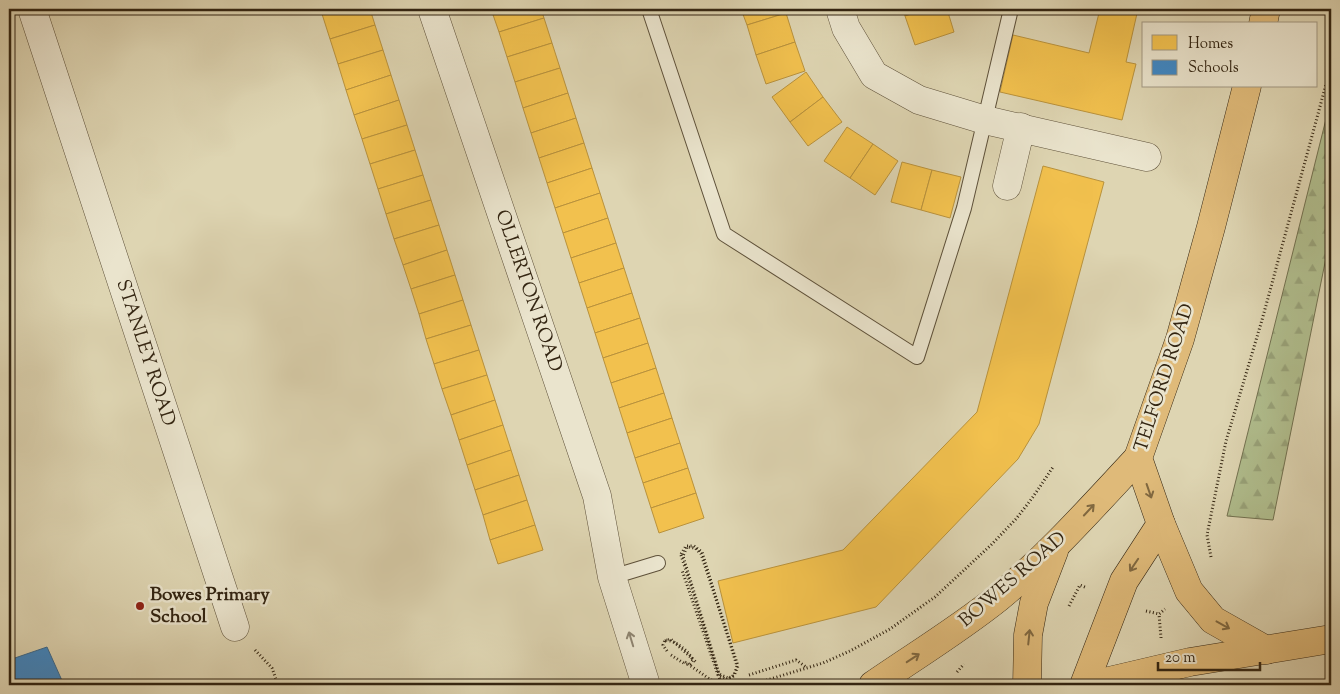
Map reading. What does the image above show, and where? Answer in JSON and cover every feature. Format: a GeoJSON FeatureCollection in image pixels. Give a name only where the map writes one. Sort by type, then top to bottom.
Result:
{"type":"FeatureCollection","features":[{"type":"Feature","properties":{"kind":"main road"},"geometry":{"type":"LineString","coordinates":[[1263,22],[1266,9]]}},
{"type":"Feature","properties":{"kind":"main road","name":"TELFORD ROAD"},"geometry":{"type":"LineString","coordinates":[[1246,88],[1180,339],[1138,458],[1161,524],[1189,591],[1213,620],[1266,650]]}},
{"type":"Feature","properties":{"kind":"main road","name":"BOWES ROAD"},"geometry":{"type":"LineString","coordinates":[[873,685],[960,628],[1000,597],[1056,546],[1138,458]]}},
{"type":"Feature","properties":{"kind":"main road"},"geometry":{"type":"LineString","coordinates":[[1084,685],[1124,581],[1161,524]]}},
{"type":"Feature","properties":{"kind":"main road"},"geometry":{"type":"LineString","coordinates":[[1027,685],[1028,635],[1034,604],[1056,546]]}},
{"type":"Feature","properties":{"kind":"main road"},"geometry":{"type":"LineString","coordinates":[[1092,685],[1190,662],[1331,639]]}},
{"type":"Feature","properties":{"kind":"street","name":"STANLEY ROAD"},"geometry":{"type":"LineString","coordinates":[[32,9],[235,627]]}},
{"type":"Feature","properties":{"kind":"street","name":"OLLERTON ROAD"},"geometry":{"type":"LineString","coordinates":[[432,9],[597,496],[612,577],[646,685]]}},
{"type":"Feature","properties":{"kind":"street"},"geometry":{"type":"LineString","coordinates":[[840,9],[846,28],[874,75],[919,100],[985,120],[1147,157]]}},
{"type":"Feature","properties":{"kind":"street"},"geometry":{"type":"LineString","coordinates":[[1007,186],[1021,127]]}},
{"type":"Feature","properties":{"kind":"lane"},"geometry":{"type":"LineString","coordinates":[[649,9],[724,234],[917,357],[964,208],[1011,9]]}},
{"type":"Feature","properties":{"kind":"lane"},"geometry":{"type":"LineString","coordinates":[[612,577],[658,562]]}},
{"type":"Feature","properties":{"kind":"path"},"geometry":{"type":"LineString","coordinates":[[1213,564],[1207,535],[1226,441],[1265,310],[1331,66]]}},
{"type":"Feature","properties":{"kind":"path"},"geometry":{"type":"LineString","coordinates":[[754,685],[823,663],[850,651],[890,629],[934,597],[991,545],[1016,519],[1053,467]]}},
{"type":"Feature","properties":{"kind":"path"},"geometry":{"type":"LineString","coordinates":[[678,558],[718,675],[727,680],[734,675],[737,666],[702,552],[694,546],[686,546],[681,555],[719,674],[728,678],[734,676],[738,666],[701,554],[695,548],[687,547],[683,556],[719,674],[720,682]]}},
{"type":"Feature","properties":{"kind":"path"},"geometry":{"type":"LineString","coordinates":[[1159,614],[1171,603]]}},
{"type":"Feature","properties":{"kind":"path"},"geometry":{"type":"LineString","coordinates":[[1140,609],[1159,614]]}},
{"type":"Feature","properties":{"kind":"path"},"geometry":{"type":"LineString","coordinates":[[1159,614],[1160,630]]}},
{"type":"Feature","properties":{"kind":"path"},"geometry":{"type":"LineString","coordinates":[[235,627],[272,668],[278,685]]}},
{"type":"Feature","properties":{"kind":"path"},"geometry":{"type":"LineString","coordinates":[[668,653],[685,664],[690,664],[693,660],[691,655],[670,640],[665,640],[664,645],[667,651],[685,662],[692,667],[711,680],[725,685]]}},
{"type":"Feature","properties":{"kind":"path"},"geometry":{"type":"LineString","coordinates":[[674,642],[697,663]]}},
{"type":"Feature","properties":{"kind":"path"},"geometry":{"type":"LineString","coordinates":[[749,675],[796,660],[807,668]]}},
{"type":"Feature","properties":{"kind":"green space"},"geometry":{"type":"Polygon","coordinates":[[[1331,99],[1331,233],[1273,520],[1227,516],[1331,99]]]}},
{"type":"Feature","properties":{"kind":"building: Homes"},"geometry":{"type":"Polygon","coordinates":[[[320,9],[339,9],[322,14],[320,9]]]}},
{"type":"Feature","properties":{"kind":"building: Homes"},"geometry":{"type":"Polygon","coordinates":[[[339,9],[370,9],[375,25],[330,39],[322,14],[339,9]]]}},
{"type":"Feature","properties":{"kind":"building: Homes"},"geometry":{"type":"Polygon","coordinates":[[[491,9],[541,9],[544,18],[499,32],[491,9]]]}},
{"type":"Feature","properties":{"kind":"building: Homes"},"geometry":{"type":"Polygon","coordinates":[[[741,9],[785,9],[786,13],[747,25],[741,9]]]}},
{"type":"Feature","properties":{"kind":"building: Homes"},"geometry":{"type":"Polygon","coordinates":[[[903,9],[928,9],[905,16],[903,9]]]}},
{"type":"Feature","properties":{"kind":"building: Homes"},"geometry":{"type":"Polygon","coordinates":[[[928,9],[947,9],[954,32],[915,45],[905,16],[928,9]]]}},
{"type":"Feature","properties":{"kind":"building: Homes"},"geometry":{"type":"Polygon","coordinates":[[[1100,9],[1138,9],[1126,62],[1136,64],[1122,120],[1000,92],[1013,35],[1089,53],[1100,9]]]}},
{"type":"Feature","properties":{"kind":"building: Homes"},"geometry":{"type":"Polygon","coordinates":[[[786,13],[795,42],[756,55],[747,25],[786,13]]]}},
{"type":"Feature","properties":{"kind":"building: Homes"},"geometry":{"type":"Polygon","coordinates":[[[544,18],[552,43],[507,57],[499,32],[544,18]]]}},
{"type":"Feature","properties":{"kind":"building: Homes"},"geometry":{"type":"Polygon","coordinates":[[[375,25],[383,50],[338,64],[330,39],[375,25]]]}},
{"type":"Feature","properties":{"kind":"building: Homes"},"geometry":{"type":"Polygon","coordinates":[[[795,42],[805,71],[766,84],[756,55],[795,42]]]}},
{"type":"Feature","properties":{"kind":"building: Homes"},"geometry":{"type":"Polygon","coordinates":[[[552,43],[560,68],[515,82],[507,57],[552,43]]]}},
{"type":"Feature","properties":{"kind":"building: Homes"},"geometry":{"type":"Polygon","coordinates":[[[383,50],[391,75],[346,90],[338,64],[383,50]]]}},
{"type":"Feature","properties":{"kind":"building: Homes"},"geometry":{"type":"Polygon","coordinates":[[[560,68],[568,93],[523,108],[515,82],[560,68]]]}},
{"type":"Feature","properties":{"kind":"building: Homes"},"geometry":{"type":"Polygon","coordinates":[[[806,72],[823,97],[790,122],[772,97],[806,72]]]}},
{"type":"Feature","properties":{"kind":"building: Homes"},"geometry":{"type":"Polygon","coordinates":[[[391,75],[399,100],[354,115],[346,90],[391,75]]]}},
{"type":"Feature","properties":{"kind":"building: Homes"},"geometry":{"type":"Polygon","coordinates":[[[568,93],[576,118],[531,133],[523,108],[568,93]]]}},
{"type":"Feature","properties":{"kind":"building: Homes"},"geometry":{"type":"Polygon","coordinates":[[[823,97],[842,122],[808,146],[790,122],[823,97]]]}},
{"type":"Feature","properties":{"kind":"building: Homes"},"geometry":{"type":"Polygon","coordinates":[[[399,100],[407,125],[362,139],[354,115],[399,100]]]}},
{"type":"Feature","properties":{"kind":"building: Homes"},"geometry":{"type":"Polygon","coordinates":[[[576,118],[584,143],[539,158],[531,133],[576,118]]]}},
{"type":"Feature","properties":{"kind":"building: Homes"},"geometry":{"type":"Polygon","coordinates":[[[407,125],[415,150],[370,164],[362,139],[407,125]]]}},
{"type":"Feature","properties":{"kind":"building: Homes"},"geometry":{"type":"Polygon","coordinates":[[[847,127],[873,144],[850,178],[824,161],[847,127]]]}},
{"type":"Feature","properties":{"kind":"building: Homes"},"geometry":{"type":"Polygon","coordinates":[[[584,143],[592,168],[547,183],[539,158],[584,143]]]}},
{"type":"Feature","properties":{"kind":"building: Homes"},"geometry":{"type":"Polygon","coordinates":[[[873,144],[898,161],[875,195],[850,178],[873,144]]]}},
{"type":"Feature","properties":{"kind":"building: Homes"},"geometry":{"type":"Polygon","coordinates":[[[415,150],[423,175],[378,189],[370,164],[415,150]]]}},
{"type":"Feature","properties":{"kind":"building: Homes"},"geometry":{"type":"Polygon","coordinates":[[[902,162],[932,170],[921,210],[891,202],[902,162]]]}},
{"type":"Feature","properties":{"kind":"building: Homes"},"geometry":{"type":"Polygon","coordinates":[[[1043,166],[1104,182],[1039,424],[1018,459],[876,607],[733,643],[718,581],[843,550],[977,412],[1043,166]]]}},
{"type":"Feature","properties":{"kind":"building: Homes"},"geometry":{"type":"Polygon","coordinates":[[[592,168],[600,193],[555,208],[547,183],[592,168]]]}},
{"type":"Feature","properties":{"kind":"building: Homes"},"geometry":{"type":"Polygon","coordinates":[[[932,170],[961,177],[950,218],[921,210],[932,170]]]}},
{"type":"Feature","properties":{"kind":"building: Homes"},"geometry":{"type":"Polygon","coordinates":[[[423,175],[431,200],[386,214],[378,189],[423,175]]]}},
{"type":"Feature","properties":{"kind":"building: Homes"},"geometry":{"type":"Polygon","coordinates":[[[600,193],[608,218],[563,233],[555,208],[600,193]]]}},
{"type":"Feature","properties":{"kind":"building: Homes"},"geometry":{"type":"Polygon","coordinates":[[[431,200],[439,225],[394,239],[386,214],[431,200]]]}},
{"type":"Feature","properties":{"kind":"building: Homes"},"geometry":{"type":"Polygon","coordinates":[[[608,218],[616,243],[571,258],[563,233],[608,218]]]}},
{"type":"Feature","properties":{"kind":"building: Homes"},"geometry":{"type":"Polygon","coordinates":[[[439,225],[447,250],[403,265],[394,239],[439,225]]]}},
{"type":"Feature","properties":{"kind":"building: Homes"},"geometry":{"type":"Polygon","coordinates":[[[616,243],[624,268],[579,283],[571,258],[616,243]]]}},
{"type":"Feature","properties":{"kind":"building: Homes"},"geometry":{"type":"Polygon","coordinates":[[[447,250],[455,275],[411,289],[403,265],[447,250]]]}},
{"type":"Feature","properties":{"kind":"building: Homes"},"geometry":{"type":"Polygon","coordinates":[[[624,268],[632,293],[587,308],[579,283],[624,268]]]}},
{"type":"Feature","properties":{"kind":"building: Homes"},"geometry":{"type":"Polygon","coordinates":[[[455,275],[463,300],[419,314],[411,289],[455,275]]]}},
{"type":"Feature","properties":{"kind":"building: Homes"},"geometry":{"type":"Polygon","coordinates":[[[632,293],[640,318],[595,333],[587,308],[632,293]]]}},
{"type":"Feature","properties":{"kind":"building: Homes"},"geometry":{"type":"Polygon","coordinates":[[[463,300],[471,325],[426,339],[419,314],[463,300]]]}},
{"type":"Feature","properties":{"kind":"building: Homes"},"geometry":{"type":"Polygon","coordinates":[[[640,318],[648,343],[603,358],[595,333],[640,318]]]}},
{"type":"Feature","properties":{"kind":"building: Homes"},"geometry":{"type":"Polygon","coordinates":[[[471,325],[479,350],[434,364],[426,339],[471,325]]]}},
{"type":"Feature","properties":{"kind":"building: Homes"},"geometry":{"type":"Polygon","coordinates":[[[648,343],[656,368],[611,383],[603,358],[648,343]]]}},
{"type":"Feature","properties":{"kind":"building: Homes"},"geometry":{"type":"Polygon","coordinates":[[[479,350],[487,375],[442,389],[434,364],[479,350]]]}},
{"type":"Feature","properties":{"kind":"building: Homes"},"geometry":{"type":"Polygon","coordinates":[[[656,368],[664,393],[619,408],[611,383],[656,368]]]}},
{"type":"Feature","properties":{"kind":"building: Homes"},"geometry":{"type":"Polygon","coordinates":[[[487,375],[495,400],[451,415],[442,389],[487,375]]]}},
{"type":"Feature","properties":{"kind":"building: Homes"},"geometry":{"type":"Polygon","coordinates":[[[664,393],[672,418],[627,433],[619,408],[664,393]]]}},
{"type":"Feature","properties":{"kind":"building: Homes"},"geometry":{"type":"Polygon","coordinates":[[[495,400],[503,425],[459,440],[451,415],[495,400]]]}},
{"type":"Feature","properties":{"kind":"building: Homes"},"geometry":{"type":"Polygon","coordinates":[[[672,418],[680,443],[635,458],[627,433],[672,418]]]}},
{"type":"Feature","properties":{"kind":"building: Homes"},"geometry":{"type":"Polygon","coordinates":[[[503,425],[511,450],[467,465],[459,440],[503,425]]]}},
{"type":"Feature","properties":{"kind":"building: Homes"},"geometry":{"type":"Polygon","coordinates":[[[680,443],[688,468],[643,483],[635,458],[680,443]]]}},
{"type":"Feature","properties":{"kind":"building: Homes"},"geometry":{"type":"Polygon","coordinates":[[[511,450],[519,475],[475,490],[467,465],[511,450]]]}},
{"type":"Feature","properties":{"kind":"building: Homes"},"geometry":{"type":"Polygon","coordinates":[[[688,468],[696,493],[651,508],[643,483],[688,468]]]}},
{"type":"Feature","properties":{"kind":"building: Homes"},"geometry":{"type":"Polygon","coordinates":[[[519,475],[527,500],[483,515],[475,490],[519,475]]]}},
{"type":"Feature","properties":{"kind":"building: Homes"},"geometry":{"type":"Polygon","coordinates":[[[696,493],[704,518],[659,533],[651,508],[696,493]]]}},
{"type":"Feature","properties":{"kind":"building: Homes"},"geometry":{"type":"Polygon","coordinates":[[[527,500],[535,525],[490,540],[483,515],[527,500]]]}},
{"type":"Feature","properties":{"kind":"building: Homes"},"geometry":{"type":"Polygon","coordinates":[[[535,525],[543,550],[498,564],[490,540],[535,525]]]}},
{"type":"Feature","properties":{"kind":"building: Schools"},"geometry":{"type":"Polygon","coordinates":[[[47,647],[64,685],[9,685],[9,660],[47,647]]]}},
{"type":"Feature","properties":{"kind":"place","name":"Bowes Primary School"},"geometry":{"type":"Point","coordinates":[140,606]}}]}
